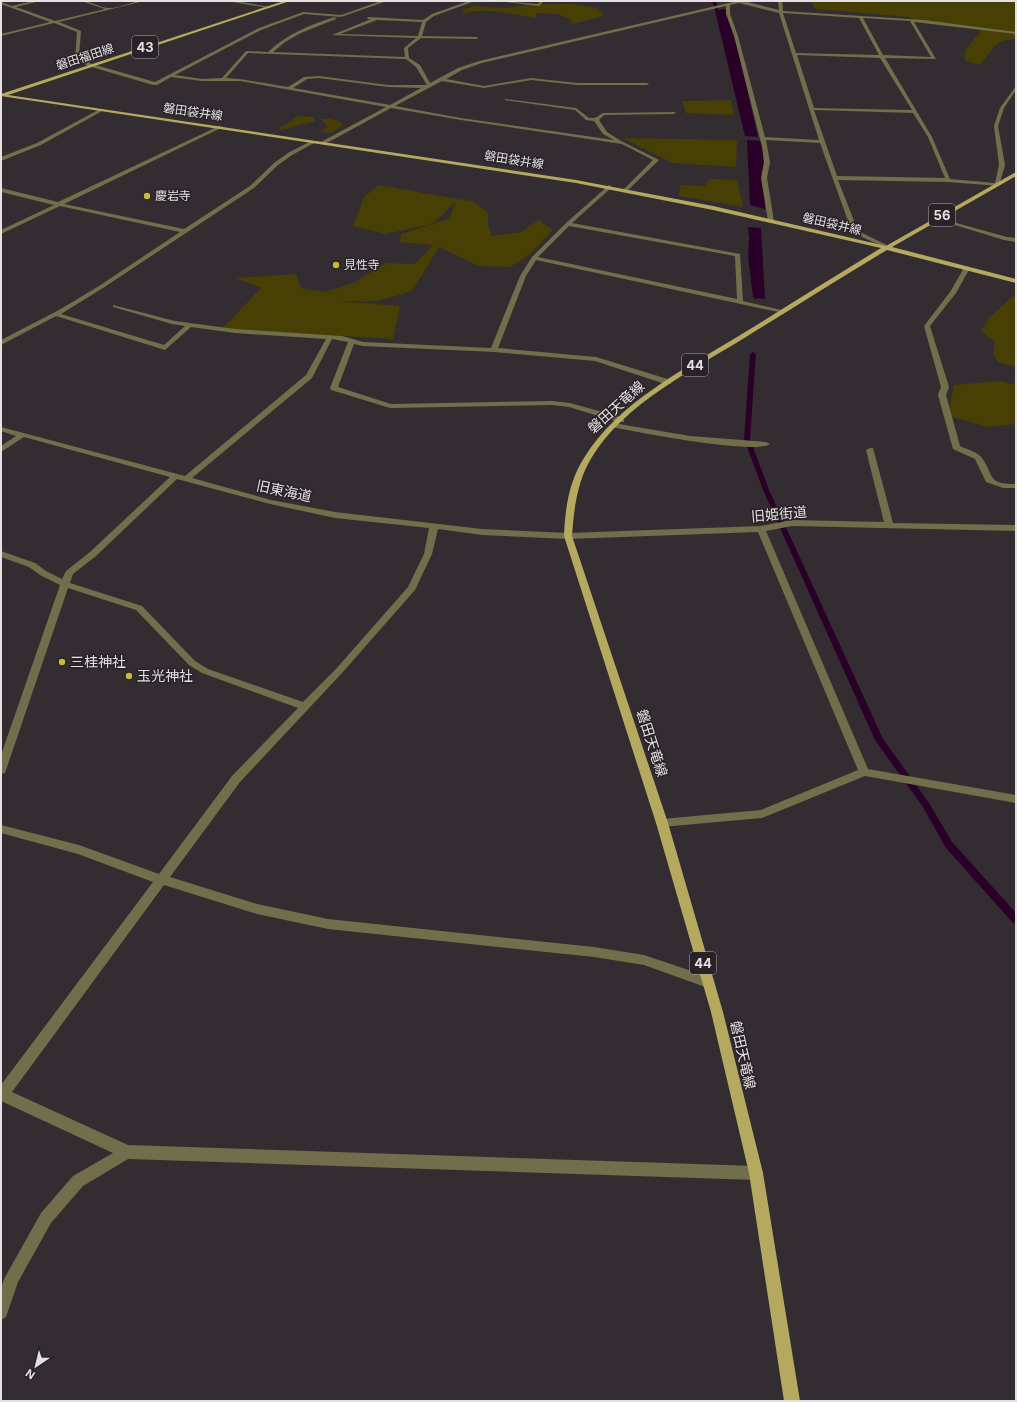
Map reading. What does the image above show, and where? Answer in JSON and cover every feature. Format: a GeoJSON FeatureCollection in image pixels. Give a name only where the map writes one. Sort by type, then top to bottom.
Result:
{"type":"FeatureCollection","features":[{"type":"Feature","properties":{"kind":"main road","name":"磐田福田線"},"geometry":{"type":"LineString","coordinates":[[2,95],[288,1]]}},
{"type":"Feature","properties":{"kind":"main road","name":"磐田袋井線"},"geometry":{"type":"LineString","coordinates":[[2,95],[313,142],[451,161],[626,190],[887,248],[1016,281]]}},
{"type":"Feature","properties":{"kind":"main road","name":"56"},"geometry":{"type":"LineString","coordinates":[[887,248],[1016,174]]}},
{"type":"Feature","properties":{"kind":"main road","name":"磐田天竜線"},"geometry":{"type":"LineString","coordinates":[[792,1401],[756,1173],[717,1012],[662,824],[568,536],[569,510],[575,487],[583,467],[593,449],[618,422],[668,382],[887,248]]}},
{"type":"Feature","properties":{"kind":"street"},"geometry":{"type":"LineString","coordinates":[[1,10],[38,1]]}},
{"type":"Feature","properties":{"kind":"street"},"geometry":{"type":"LineString","coordinates":[[83,1],[109,9]]}},
{"type":"Feature","properties":{"kind":"street"},"geometry":{"type":"LineString","coordinates":[[1,35],[142,1]]}},
{"type":"Feature","properties":{"kind":"street"},"geometry":{"type":"LineString","coordinates":[[229,1],[268,7]]}},
{"type":"Feature","properties":{"kind":"street"},"geometry":{"type":"LineString","coordinates":[[269,53],[277,45],[311,26],[384,1]]}},
{"type":"Feature","properties":{"kind":"street"},"geometry":{"type":"LineString","coordinates":[[362,16],[375,19],[424,21],[433,16],[473,1]]}},
{"type":"Feature","properties":{"kind":"street"},"geometry":{"type":"LineString","coordinates":[[501,1],[539,5],[542,1]]}},
{"type":"Feature","properties":{"kind":"street"},"geometry":{"type":"LineString","coordinates":[[323,143],[460,69],[481,62],[740,1],[781,12],[911,20],[1016,32]]}},
{"type":"Feature","properties":{"kind":"street"},"geometry":{"type":"LineString","coordinates":[[780,1],[781,12],[822,142],[855,232],[887,248]]}},
{"type":"Feature","properties":{"kind":"street"},"geometry":{"type":"LineString","coordinates":[[1,3],[79,31],[77,58],[90,65],[155,84],[260,29],[304,13],[341,16]]}},
{"type":"Feature","properties":{"kind":"street"},"geometry":{"type":"LineString","coordinates":[[726,5],[736,36],[762,138],[767,162],[764,178],[771,221]]}},
{"type":"Feature","properties":{"kind":"street"},"geometry":{"type":"LineString","coordinates":[[348,14],[355,15]]}},
{"type":"Feature","properties":{"kind":"street"},"geometry":{"type":"LineString","coordinates":[[860,16],[882,57],[930,137],[948,180]]}},
{"type":"Feature","properties":{"kind":"street"},"geometry":{"type":"LineString","coordinates":[[375,19],[334,36],[477,38]]}},
{"type":"Feature","properties":{"kind":"street"},"geometry":{"type":"LineString","coordinates":[[795,54],[934,58],[911,20]]}},
{"type":"Feature","properties":{"kind":"street"},"geometry":{"type":"LineString","coordinates":[[408,58],[406,48],[420,37],[424,21]]}},
{"type":"Feature","properties":{"kind":"street"},"geometry":{"type":"LineString","coordinates":[[8,29],[15,32]]}},
{"type":"Feature","properties":{"kind":"street"},"geometry":{"type":"LineString","coordinates":[[223,79],[247,52],[408,58],[418,66],[427,86]]}},
{"type":"Feature","properties":{"kind":"street"},"geometry":{"type":"LineString","coordinates":[[171,76],[202,80],[240,80],[389,106],[623,143]]}},
{"type":"Feature","properties":{"kind":"street"},"geometry":{"type":"LineString","coordinates":[[288,89],[306,78],[319,77],[388,86],[427,86]]}},
{"type":"Feature","properties":{"kind":"street"},"geometry":{"type":"LineString","coordinates":[[441,79],[484,88],[532,79],[577,84],[647,84]]}},
{"type":"Feature","properties":{"kind":"street"},"geometry":{"type":"LineString","coordinates":[[836,178],[948,180],[997,185],[1002,165],[996,126],[1002,108],[1016,87]]}},
{"type":"Feature","properties":{"kind":"street"},"geometry":{"type":"LineString","coordinates":[[506,100],[576,110],[588,119],[596,120],[603,114],[674,113]]}},
{"type":"Feature","properties":{"kind":"street"},"geometry":{"type":"LineString","coordinates":[[812,109],[915,112]]}},
{"type":"Feature","properties":{"kind":"street"},"geometry":{"type":"LineString","coordinates":[[1,159],[39,144],[102,110]]}},
{"type":"Feature","properties":{"kind":"street"},"geometry":{"type":"LineString","coordinates":[[596,120],[605,133],[656,160],[626,190]]}},
{"type":"Feature","properties":{"kind":"street"},"geometry":{"type":"LineString","coordinates":[[1,232],[62,205],[221,128]]}},
{"type":"Feature","properties":{"kind":"street"},"geometry":{"type":"LineString","coordinates":[[762,138],[822,142]]}},
{"type":"Feature","properties":{"kind":"street"},"geometry":{"type":"LineString","coordinates":[[1,343],[56,314],[101,287],[184,230],[252,187],[276,164],[290,154],[313,142]]}},
{"type":"Feature","properties":{"kind":"street"},"geometry":{"type":"LineString","coordinates":[[494,350],[523,276],[534,258],[568,224],[609,187]]}},
{"type":"Feature","properties":{"kind":"street"},"geometry":{"type":"LineString","coordinates":[[1,190],[62,205],[184,230]]}},
{"type":"Feature","properties":{"kind":"street"},"geometry":{"type":"LineString","coordinates":[[937,218],[1006,239],[1016,240]]}},
{"type":"Feature","properties":{"kind":"street"},"geometry":{"type":"LineString","coordinates":[[568,224],[738,255],[740,301]]}},
{"type":"Feature","properties":{"kind":"street"},"geometry":{"type":"LineString","coordinates":[[534,258],[783,311]]}},
{"type":"Feature","properties":{"kind":"street"},"geometry":{"type":"LineString","coordinates":[[967,268],[953,293],[927,326],[944,387],[942,395],[956,447],[978,458],[989,480],[1003,486],[1016,486]]}},
{"type":"Feature","properties":{"kind":"street"},"geometry":{"type":"LineString","coordinates":[[115,306],[174,323],[235,331],[342,338],[363,344],[494,350],[596,359],[668,382]]}},
{"type":"Feature","properties":{"kind":"street"},"geometry":{"type":"LineString","coordinates":[[56,314],[165,348],[190,325]]}},
{"type":"Feature","properties":{"kind":"street"},"geometry":{"type":"LineString","coordinates":[[185,480],[308,376],[330,337]]}},
{"type":"Feature","properties":{"kind":"street"},"geometry":{"type":"LineString","coordinates":[[352,341],[334,388],[390,406],[552,403],[570,405],[654,434],[686,439],[766,444]]}},
{"type":"Feature","properties":{"kind":"street","name":"旧東海道"},"geometry":{"type":"LineString","coordinates":[[1,429],[270,502],[335,515],[482,532],[568,536]]}},
{"type":"Feature","properties":{"kind":"street"},"geometry":{"type":"LineString","coordinates":[[1,450],[22,435]]}},
{"type":"Feature","properties":{"kind":"street"},"geometry":{"type":"LineString","coordinates":[[870,450],[889,525]]}},
{"type":"Feature","properties":{"kind":"street"},"geometry":{"type":"LineString","coordinates":[[1,770],[69,573],[93,554],[175,477]]}},
{"type":"Feature","properties":{"kind":"street","name":"旧姫街道"},"geometry":{"type":"LineString","coordinates":[[568,536],[761,529],[792,523],[1016,528]]}},
{"type":"Feature","properties":{"kind":"street"},"geometry":{"type":"LineString","coordinates":[[434,527],[428,554],[412,588],[339,671],[236,779],[2,1095],[127,1152],[756,1173]]}},
{"type":"Feature","properties":{"kind":"street"},"geometry":{"type":"LineString","coordinates":[[761,529],[864,772]]}},
{"type":"Feature","properties":{"kind":"street"},"geometry":{"type":"LineString","coordinates":[[1,554],[32,565],[43,573],[65,584],[139,608],[192,663],[205,671],[305,707]]}},
{"type":"Feature","properties":{"kind":"street"},"geometry":{"type":"LineString","coordinates":[[662,824],[762,814],[864,772],[1016,800]]}},
{"type":"Feature","properties":{"kind":"street"},"geometry":{"type":"LineString","coordinates":[[1,829],[80,850],[162,880],[257,909],[328,924],[594,952],[644,960],[708,982]]}},
{"type":"Feature","properties":{"kind":"street"},"geometry":{"type":"LineString","coordinates":[[1,1312],[12,1279],[46,1218],[78,1181],[127,1152]]}},
{"type":"Feature","properties":{"kind":"shaded area"},"geometry":{"type":"Polygon","coordinates":[[[810,1],[1016,1],[1016,39],[998,44],[979,65],[964,60],[966,49],[982,30],[915,20],[908,17],[816,9],[810,1]]]}},
{"type":"Feature","properties":{"kind":"shaded area"},"geometry":{"type":"Polygon","coordinates":[[[537,4],[572,4],[598,8],[604,16],[572,24],[570,19],[558,14],[536,13],[536,18],[490,11],[465,14],[462,10],[474,6],[504,8],[537,4]]]}},
{"type":"Feature","properties":{"kind":"shaded area"},"geometry":{"type":"Polygon","coordinates":[[[723,9],[729,10],[758,137],[745,136],[715,11],[723,9]]]}},
{"type":"Feature","properties":{"kind":"shaded area"},"geometry":{"type":"Polygon","coordinates":[[[731,100],[734,115],[686,113],[682,101],[731,100]]]}},
{"type":"Feature","properties":{"kind":"shaded area"},"geometry":{"type":"Polygon","coordinates":[[[298,116],[314,117],[315,121],[280,130],[279,127],[287,124],[298,116]]]}},
{"type":"Feature","properties":{"kind":"shaded area"},"geometry":{"type":"Polygon","coordinates":[[[321,119],[332,119],[341,122],[342,126],[331,133],[320,131],[328,127],[321,119]]]}},
{"type":"Feature","properties":{"kind":"shaded area"},"geometry":{"type":"Polygon","coordinates":[[[623,138],[737,140],[736,167],[672,163],[623,138]]]}},
{"type":"Feature","properties":{"kind":"shaded area"},"geometry":{"type":"Polygon","coordinates":[[[747,140],[763,141],[765,209],[750,205],[747,140]]]}},
{"type":"Feature","properties":{"kind":"shaded area"},"geometry":{"type":"Polygon","coordinates":[[[709,179],[737,180],[743,207],[679,196],[680,185],[705,186],[709,179]]]}},
{"type":"Feature","properties":{"kind":"shaded area"},"geometry":{"type":"Polygon","coordinates":[[[379,185],[473,201],[488,213],[488,225],[492,236],[521,232],[539,220],[553,230],[529,255],[510,267],[479,266],[439,247],[412,291],[378,301],[338,301],[400,306],[393,339],[222,329],[261,288],[236,278],[296,274],[301,288],[325,292],[353,283],[386,263],[415,264],[433,245],[400,242],[401,234],[449,219],[456,201],[435,222],[428,225],[385,234],[353,226],[364,197],[379,185]]]}},
{"type":"Feature","properties":{"kind":"shaded area"},"geometry":{"type":"Polygon","coordinates":[[[748,227],[761,228],[765,299],[755,298],[748,227]]]}},
{"type":"Feature","properties":{"kind":"shaded area"},"geometry":{"type":"Polygon","coordinates":[[[1013,296],[1016,297],[1016,367],[998,362],[993,354],[995,342],[981,331],[989,318],[1013,296]]]}},
{"type":"Feature","properties":{"kind":"shaded area"},"geometry":{"type":"Polygon","coordinates":[[[1000,381],[1016,385],[1016,424],[988,427],[948,416],[954,385],[1000,381]]]}},
{"type":"Feature","properties":{"kind":"waterway"},"geometry":{"type":"LineString","coordinates":[[714,1],[720,19]]}},
{"type":"Feature","properties":{"kind":"waterway"},"geometry":{"type":"LineString","coordinates":[[751,240],[750,257],[756,297]]}},
{"type":"Feature","properties":{"kind":"waterway"},"geometry":{"type":"LineString","coordinates":[[753,354],[747,439],[766,490],[879,740],[926,805],[949,845],[1016,920]]}},
{"type":"Feature","properties":{"kind":"place","name":"慶岩寺"},"geometry":{"type":"Point","coordinates":[147,196]}},
{"type":"Feature","properties":{"kind":"place","name":"見性寺"},"geometry":{"type":"Point","coordinates":[336,265]}},
{"type":"Feature","properties":{"kind":"place","name":"三桂神社"},"geometry":{"type":"Point","coordinates":[62,662]}},
{"type":"Feature","properties":{"kind":"place","name":"玉光神社"},"geometry":{"type":"Point","coordinates":[129,676]}}]}
